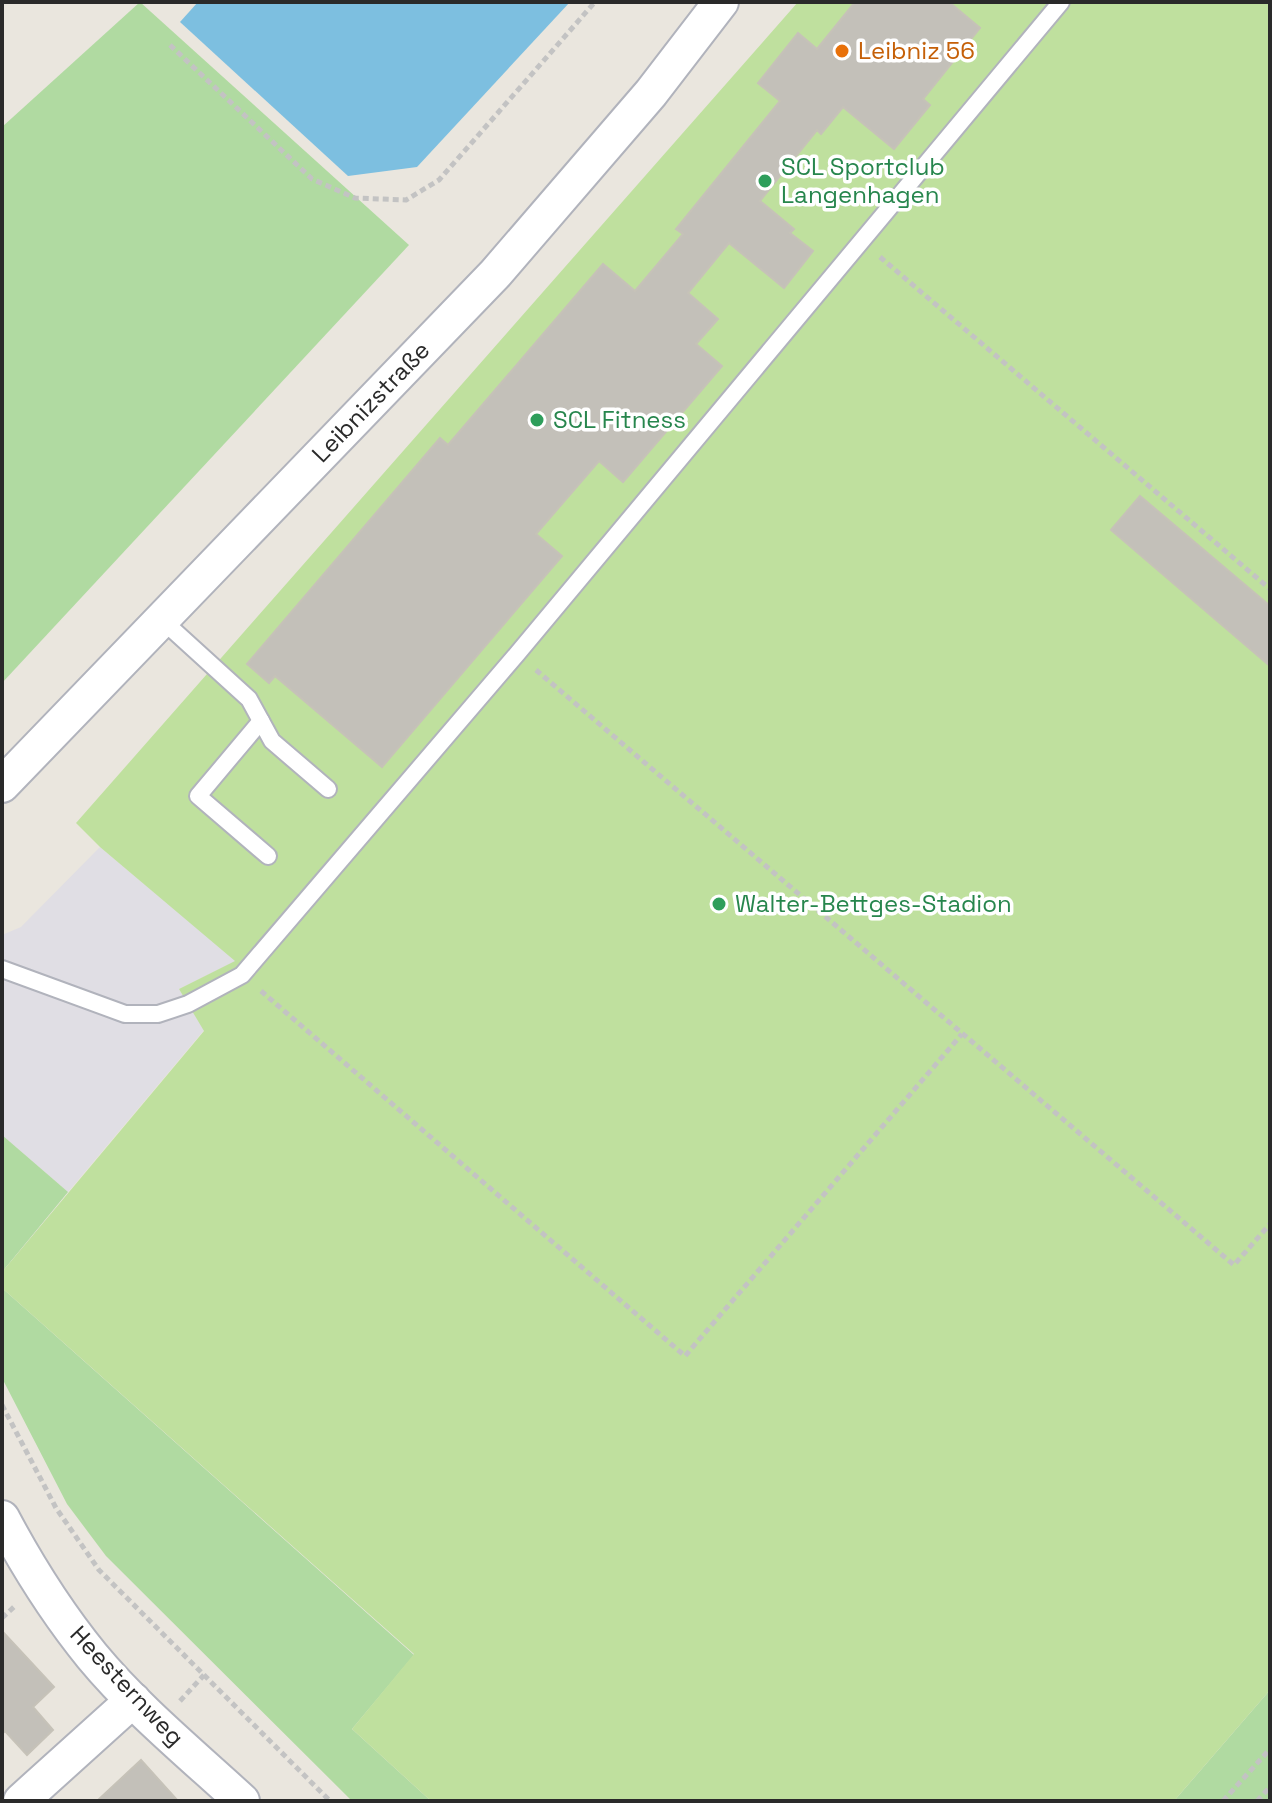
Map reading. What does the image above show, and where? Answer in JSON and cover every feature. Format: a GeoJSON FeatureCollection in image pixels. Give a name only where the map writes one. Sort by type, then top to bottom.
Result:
{"type":"FeatureCollection","features":[{"type":"Feature","properties":{"kind":"street","name":"Leibnizstraße"},"geometry":{"type":"LineString","coordinates":[[2,785],[495,274],[651,93],[721,2]]}},
{"type":"Feature","properties":{"kind":"street","name":"Heesternweg"},"geometry":{"type":"LineString","coordinates":[[2,1518],[50,1600],[93,1657],[133,1700],[242,1801]]}},
{"type":"Feature","properties":{"kind":"street"},"geometry":{"type":"LineString","coordinates":[[25,1800],[133,1700]]}},
{"type":"Feature","properties":{"kind":"lane"},"geometry":{"type":"LineString","coordinates":[[2,969],[125,1014],[158,1014],[188,1004],[242,975],[517,654],[1061,2]]}},
{"type":"Feature","properties":{"kind":"lane"},"geometry":{"type":"LineString","coordinates":[[161,619],[249,699],[272,741],[328,789]]}},
{"type":"Feature","properties":{"kind":"lane"},"geometry":{"type":"LineString","coordinates":[[261,721],[198,796],[268,856]]}},
{"type":"Feature","properties":{"kind":"path"},"geometry":{"type":"LineString","coordinates":[[170,45],[312,179],[355,198],[406,200],[439,180],[595,2]]}},
{"type":"Feature","properties":{"kind":"path"},"geometry":{"type":"LineString","coordinates":[[861,241],[1270,589]]}},
{"type":"Feature","properties":{"kind":"path"},"geometry":{"type":"LineString","coordinates":[[517,654],[1234,1265],[1270,1224]]}},
{"type":"Feature","properties":{"kind":"path"},"geometry":{"type":"LineString","coordinates":[[242,975],[685,1356],[962,1034]]}},
{"type":"Feature","properties":{"kind":"path"},"geometry":{"type":"LineString","coordinates":[[2,1405],[56,1508],[99,1570],[330,1801]]}},
{"type":"Feature","properties":{"kind":"path"},"geometry":{"type":"LineString","coordinates":[[179,1702],[204,1675]]}},
{"type":"Feature","properties":{"kind":"path"},"geometry":{"type":"LineString","coordinates":[[1223,1801],[1270,1749]]}},
{"type":"Feature","properties":{"kind":"path"},"geometry":{"type":"LineString","coordinates":[[1257,1801],[1270,1787]]}},
{"type":"Feature","properties":{"kind":"shaded area"},"geometry":{"type":"Polygon","coordinates":[[[100,847],[236,961],[179,989],[204,1030],[68,1192],[2,1135],[2,935],[21,927],[100,847]]]}},
{"type":"Feature","properties":{"kind":"green space"},"geometry":{"type":"Polygon","coordinates":[[[140,2],[409,245],[2,683],[2,127],[140,2]]]}},
{"type":"Feature","properties":{"kind":"green space","name":"Walter-Bettges-Stadion"},"geometry":{"type":"Polygon","coordinates":[[[798,2],[1270,2],[1270,1690],[1174,1801],[431,1801],[352,1729],[414,1654],[2,1288],[2,1272],[204,1031],[179,989],[235,961],[76,823],[798,2]]]}},
{"type":"Feature","properties":{"kind":"green space"},"geometry":{"type":"Polygon","coordinates":[[[2,1135],[68,1192],[2,1272],[2,1135]]]}},
{"type":"Feature","properties":{"kind":"green space"},"geometry":{"type":"Polygon","coordinates":[[[2,1288],[414,1655],[352,1729],[431,1801],[352,1801],[106,1556],[67,1504],[2,1378],[2,1288]]]}},
{"type":"Feature","properties":{"kind":"green space"},"geometry":{"type":"Polygon","coordinates":[[[1270,1690],[1270,1801],[1174,1801],[1270,1690]]]}},
{"type":"Feature","properties":{"kind":"water"},"geometry":{"type":"Polygon","coordinates":[[[198,2],[570,2],[417,167],[348,176],[180,22],[198,2]]]}},
{"type":"Feature","properties":{"kind":"building"},"geometry":{"type":"Polygon","coordinates":[[[855,2],[949,2],[980,28],[923,99],[930,105],[894,149],[843,107],[821,134],[817,130],[760,201],[794,229],[790,233],[813,251],[784,288],[729,243],[688,293],[718,319],[696,344],[722,366],[623,482],[599,461],[536,534],[562,556],[382,767],[275,676],[269,683],[247,664],[440,438],[448,445],[603,264],[635,291],[683,234],[676,229],[780,101],[758,83],[798,33],[817,49],[855,2]]]}},
{"type":"Feature","properties":{"kind":"building"},"geometry":{"type":"Polygon","coordinates":[[[1140,496],[1270,606],[1270,666],[1111,530],[1140,496]]]}},
{"type":"Feature","properties":{"kind":"building"},"geometry":{"type":"Polygon","coordinates":[[[2,1631],[54,1687],[33,1707],[53,1730],[27,1755],[5,1731],[2,1734],[2,1631]]]}},
{"type":"Feature","properties":{"kind":"building"},"geometry":{"type":"Polygon","coordinates":[[[141,1760],[178,1801],[97,1801],[141,1760]]]}},
{"type":"Feature","properties":{"kind":"place","name":"Leibniz 56"},"geometry":{"type":"Point","coordinates":[842,51]}},
{"type":"Feature","properties":{"kind":"place","name":"SCL Sportclub Langenhagen"},"geometry":{"type":"Point","coordinates":[765,181]}},
{"type":"Feature","properties":{"kind":"place","name":"SCL Fitness"},"geometry":{"type":"Point","coordinates":[537,420]}},
{"type":"Feature","properties":{"kind":"place","name":"Walter-Bettges-Stadion"},"geometry":{"type":"Point","coordinates":[719,904]}}]}
